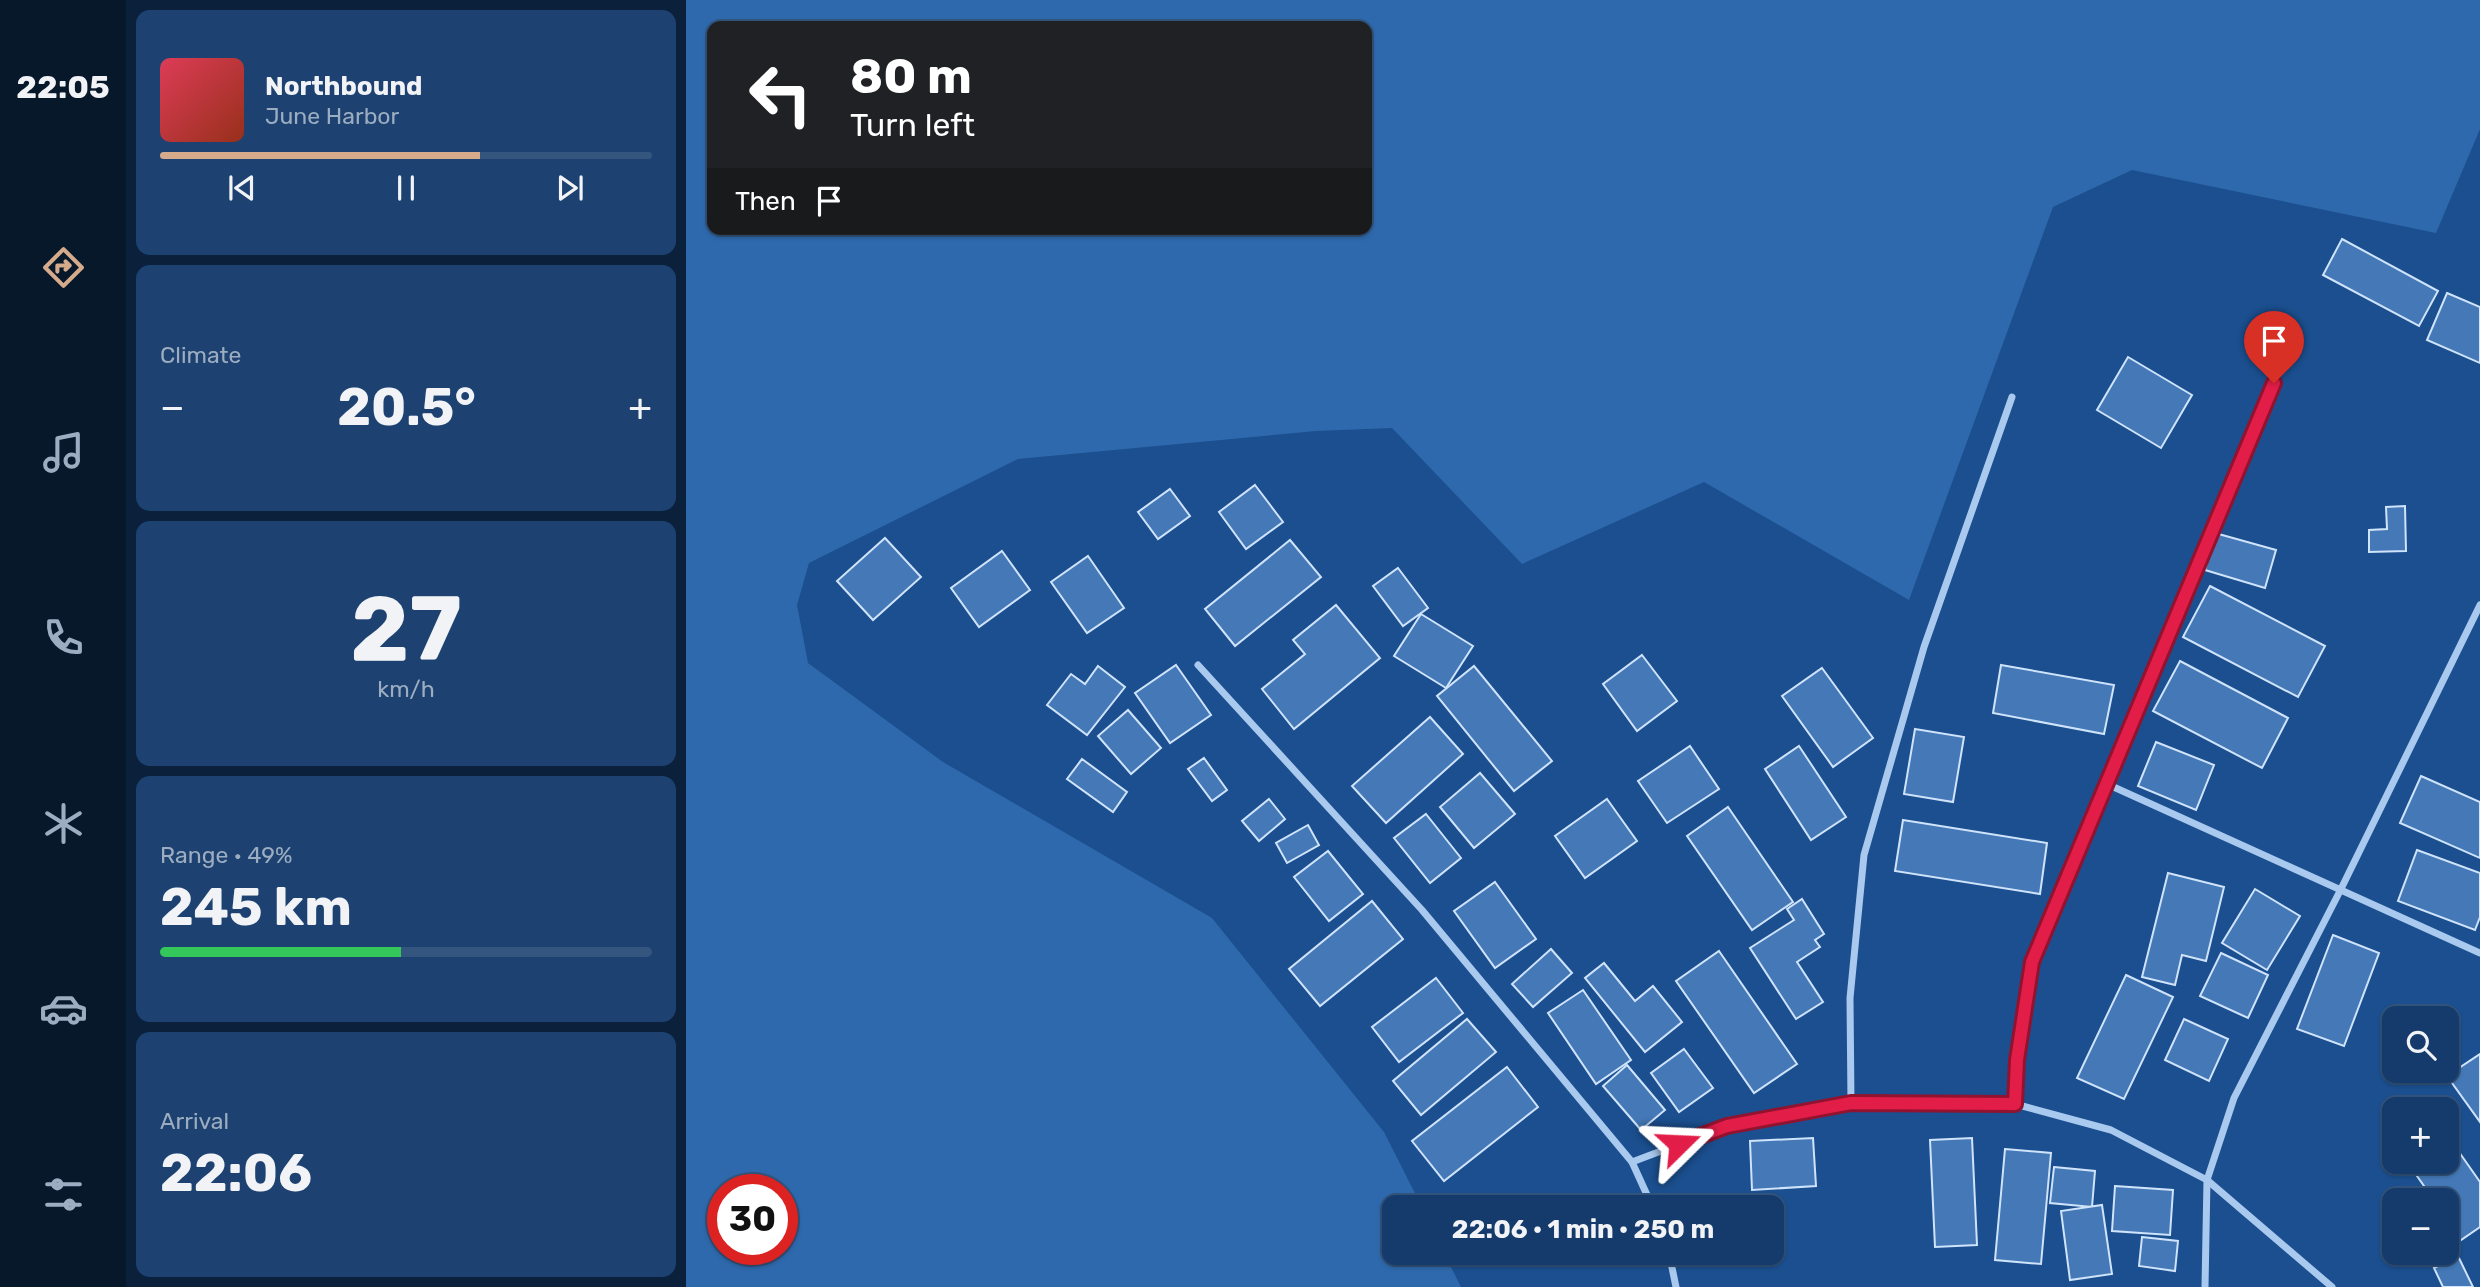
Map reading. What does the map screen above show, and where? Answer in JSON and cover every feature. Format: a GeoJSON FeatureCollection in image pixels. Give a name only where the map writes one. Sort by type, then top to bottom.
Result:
{"type":"FeatureCollection","features":[{"type":"Feature","properties":{"kind":"street"},"geometry":{"type":"LineString","coordinates":[[2015,1104],[2017,1060],[2032,962],[2294,332]]}},
{"type":"Feature","properties":{"kind":"street"},"geometry":{"type":"LineString","coordinates":[[1851,1103],[1850,998],[1864,855],[1924,647],[2012,397]]}},
{"type":"Feature","properties":{"kind":"street"},"geometry":{"type":"LineString","coordinates":[[2205,1287],[2207,1180],[2234,1098],[2341,889],[2480,605]]}},
{"type":"Feature","properties":{"kind":"street"},"geometry":{"type":"LineString","coordinates":[[1198,665],[1422,910],[1632,1161],[1648,1195]]}},
{"type":"Feature","properties":{"kind":"street"},"geometry":{"type":"LineString","coordinates":[[2107,784],[2480,953]]}},
{"type":"Feature","properties":{"kind":"street"},"geometry":{"type":"LineString","coordinates":[[1632,1161],[1727,1126],[1851,1103],[2015,1104],[2111,1130],[2207,1180],[2332,1287]]}},
{"type":"Feature","properties":{"kind":"street"},"geometry":{"type":"LineString","coordinates":[[1671,1265],[1676,1287]]}},
{"type":"Feature","properties":{"kind":"shaded area"},"geometry":{"type":"Polygon","coordinates":[[[686,0],[2480,0],[2480,129],[2436,233],[2132,170],[2053,207],[1909,600],[1704,482],[1522,564],[1392,428],[1316,431],[1018,459],[809,563],[797,605],[808,663],[943,762],[1212,918],[1384,1132],[1416,1195],[1382,1195],[1382,1265],[1450,1265],[1461,1287],[686,1287],[686,0]]]}},
{"type":"Feature","properties":{"kind":"building"},"geometry":{"type":"Polygon","coordinates":[[[2342,239],[2438,291],[2419,326],[2323,275],[2342,239]]]}},
{"type":"Feature","properties":{"kind":"building"},"geometry":{"type":"Polygon","coordinates":[[[2447,293],[2480,307],[2480,363],[2427,340],[2447,293]]]}},
{"type":"Feature","properties":{"kind":"building"},"geometry":{"type":"Polygon","coordinates":[[[2128,357],[2192,395],[2161,448],[2097,410],[2128,357]]]}},
{"type":"Feature","properties":{"kind":"building"},"geometry":{"type":"Polygon","coordinates":[[[1255,485],[1283,522],[1246,549],[1219,512],[1255,485]]]}},
{"type":"Feature","properties":{"kind":"building"},"geometry":{"type":"Polygon","coordinates":[[[1170,489],[1190,516],[1158,539],[1138,512],[1170,489]]]}},
{"type":"Feature","properties":{"kind":"building"},"geometry":{"type":"Polygon","coordinates":[[[2405,506],[2406,551],[2369,552],[2369,530],[2387,529],[2386,507],[2405,506]]]}},
{"type":"Feature","properties":{"kind":"building"},"geometry":{"type":"Polygon","coordinates":[[[2215,533],[2276,550],[2265,588],[2205,570],[2215,533]]]}},
{"type":"Feature","properties":{"kind":"building"},"geometry":{"type":"Polygon","coordinates":[[[885,538],[921,577],[873,620],[837,581],[885,538]]]}},
{"type":"Feature","properties":{"kind":"building"},"geometry":{"type":"Polygon","coordinates":[[[1290,540],[1321,577],[1235,646],[1205,609],[1290,540]]]}},
{"type":"Feature","properties":{"kind":"building"},"geometry":{"type":"Polygon","coordinates":[[[1002,551],[1030,590],[979,627],[951,588],[1002,551]]]}},
{"type":"Feature","properties":{"kind":"building"},"geometry":{"type":"Polygon","coordinates":[[[1088,556],[1124,608],[1087,633],[1051,582],[1088,556]]]}},
{"type":"Feature","properties":{"kind":"building"},"geometry":{"type":"Polygon","coordinates":[[[1398,568],[1428,608],[1403,626],[1373,586],[1398,568]]]}},
{"type":"Feature","properties":{"kind":"building"},"geometry":{"type":"Polygon","coordinates":[[[2210,586],[2325,646],[2298,697],[2183,637],[2210,586]]]}},
{"type":"Feature","properties":{"kind":"building"},"geometry":{"type":"Polygon","coordinates":[[[1336,605],[1380,658],[1294,729],[1262,689],[1305,654],[1293,640],[1336,605]]]}},
{"type":"Feature","properties":{"kind":"building"},"geometry":{"type":"Polygon","coordinates":[[[1421,614],[1473,646],[1446,688],[1394,656],[1421,614]]]}},
{"type":"Feature","properties":{"kind":"building"},"geometry":{"type":"Polygon","coordinates":[[[1642,655],[1677,701],[1637,731],[1603,684],[1642,655]]]}},
{"type":"Feature","properties":{"kind":"building"},"geometry":{"type":"Polygon","coordinates":[[[2180,661],[2288,718],[2262,768],[2153,711],[2180,661]]]}},
{"type":"Feature","properties":{"kind":"building"},"geometry":{"type":"Polygon","coordinates":[[[1176,665],[1211,715],[1170,743],[1135,693],[1176,665]]]}},
{"type":"Feature","properties":{"kind":"building"},"geometry":{"type":"Polygon","coordinates":[[[2001,665],[2114,685],[2104,734],[1993,713],[2001,665]]]}},
{"type":"Feature","properties":{"kind":"building"},"geometry":{"type":"Polygon","coordinates":[[[1098,666],[1125,687],[1087,735],[1047,705],[1071,674],[1085,684],[1098,666]]]}},
{"type":"Feature","properties":{"kind":"building"},"geometry":{"type":"Polygon","coordinates":[[[1474,666],[1552,761],[1514,791],[1437,696],[1474,666]]]}},
{"type":"Feature","properties":{"kind":"building"},"geometry":{"type":"Polygon","coordinates":[[[1822,668],[1873,738],[1833,767],[1782,696],[1822,668]]]}},
{"type":"Feature","properties":{"kind":"building"},"geometry":{"type":"Polygon","coordinates":[[[1128,710],[1161,748],[1131,774],[1098,736],[1128,710]]]}},
{"type":"Feature","properties":{"kind":"building"},"geometry":{"type":"Polygon","coordinates":[[[1430,717],[1463,754],[1386,823],[1352,786],[1430,717]]]}},
{"type":"Feature","properties":{"kind":"building"},"geometry":{"type":"Polygon","coordinates":[[[1915,729],[1964,737],[1953,802],[1904,794],[1915,729]]]}},
{"type":"Feature","properties":{"kind":"building"},"geometry":{"type":"Polygon","coordinates":[[[2156,742],[2214,765],[2196,810],[2138,786],[2156,742]]]}},
{"type":"Feature","properties":{"kind":"building"},"geometry":{"type":"Polygon","coordinates":[[[1690,746],[1719,789],[1667,823],[1638,781],[1690,746]]]}},
{"type":"Feature","properties":{"kind":"building"},"geometry":{"type":"Polygon","coordinates":[[[1799,746],[1846,817],[1811,840],[1765,769],[1799,746]]]}},
{"type":"Feature","properties":{"kind":"building"},"geometry":{"type":"Polygon","coordinates":[[[1204,758],[1227,790],[1212,801],[1188,769],[1204,758]]]}},
{"type":"Feature","properties":{"kind":"building"},"geometry":{"type":"Polygon","coordinates":[[[1082,759],[1127,792],[1113,812],[1067,779],[1082,759]]]}},
{"type":"Feature","properties":{"kind":"building"},"geometry":{"type":"Polygon","coordinates":[[[1480,773],[1515,814],[1474,848],[1440,807],[1480,773]]]}},
{"type":"Feature","properties":{"kind":"building"},"geometry":{"type":"Polygon","coordinates":[[[2421,776],[2480,802],[2480,858],[2400,823],[2421,776]]]}},
{"type":"Feature","properties":{"kind":"building"},"geometry":{"type":"Polygon","coordinates":[[[1269,799],[1285,819],[1259,841],[1242,821],[1269,799]]]}},
{"type":"Feature","properties":{"kind":"building"},"geometry":{"type":"Polygon","coordinates":[[[1607,799],[1637,841],[1585,878],[1555,836],[1607,799]]]}},
{"type":"Feature","properties":{"kind":"building"},"geometry":{"type":"Polygon","coordinates":[[[1728,807],[1793,902],[1752,930],[1687,836],[1728,807]]]}},
{"type":"Feature","properties":{"kind":"building"},"geometry":{"type":"Polygon","coordinates":[[[1426,814],[1461,858],[1430,883],[1394,838],[1426,814]]]}},
{"type":"Feature","properties":{"kind":"building"},"geometry":{"type":"Polygon","coordinates":[[[1903,820],[2047,843],[2040,894],[1895,871],[1903,820]]]}},
{"type":"Feature","properties":{"kind":"building"},"geometry":{"type":"Polygon","coordinates":[[[1308,825],[1319,845],[1287,863],[1276,843],[1308,825]]]}},
{"type":"Feature","properties":{"kind":"building"},"geometry":{"type":"Polygon","coordinates":[[[2417,850],[2480,873],[2480,917],[2475,930],[2398,901],[2417,850]]]}},
{"type":"Feature","properties":{"kind":"building"},"geometry":{"type":"Polygon","coordinates":[[[1328,851],[1363,894],[1329,921],[1294,877],[1328,851]]]}},
{"type":"Feature","properties":{"kind":"building"},"geometry":{"type":"Polygon","coordinates":[[[2168,873],[2224,887],[2206,961],[2182,955],[2175,985],[2142,977],[2168,873]]]}},
{"type":"Feature","properties":{"kind":"building"},"geometry":{"type":"Polygon","coordinates":[[[1495,882],[1536,939],[1495,968],[1454,911],[1495,882]]]}},
{"type":"Feature","properties":{"kind":"building"},"geometry":{"type":"Polygon","coordinates":[[[2255,889],[2300,916],[2267,970],[2222,943],[2255,889]]]}},
{"type":"Feature","properties":{"kind":"building"},"geometry":{"type":"Polygon","coordinates":[[[1802,899],[1824,934],[1815,940],[1820,947],[1797,962],[1823,1002],[1796,1019],[1750,948],[1794,920],[1787,909],[1802,899]]]}},
{"type":"Feature","properties":{"kind":"building"},"geometry":{"type":"Polygon","coordinates":[[[1372,901],[1403,939],[1320,1006],[1289,969],[1372,901]]]}},
{"type":"Feature","properties":{"kind":"building"},"geometry":{"type":"Polygon","coordinates":[[[2333,935],[2379,953],[2344,1046],[2297,1029],[2333,935]]]}},
{"type":"Feature","properties":{"kind":"building"},"geometry":{"type":"Polygon","coordinates":[[[1551,949],[1572,973],[1533,1007],[1512,984],[1551,949]]]}},
{"type":"Feature","properties":{"kind":"building"},"geometry":{"type":"Polygon","coordinates":[[[1719,951],[1797,1064],[1754,1093],[1676,981],[1719,951]]]}},
{"type":"Feature","properties":{"kind":"building"},"geometry":{"type":"Polygon","coordinates":[[[2221,953],[2268,975],[2248,1018],[2200,996],[2221,953]]]}},
{"type":"Feature","properties":{"kind":"building"},"geometry":{"type":"Polygon","coordinates":[[[1604,963],[1635,1001],[1653,986],[1682,1022],[1645,1052],[1585,978],[1604,963]]]}},
{"type":"Feature","properties":{"kind":"building"},"geometry":{"type":"Polygon","coordinates":[[[2126,975],[2173,997],[2124,1099],[2077,1078],[2126,975]]]}},
{"type":"Feature","properties":{"kind":"building"},"geometry":{"type":"Polygon","coordinates":[[[1436,978],[1463,1013],[1399,1062],[1372,1027],[1436,978]]]}},
{"type":"Feature","properties":{"kind":"building"},"geometry":{"type":"Polygon","coordinates":[[[1583,990],[1631,1060],[1596,1084],[1548,1013],[1583,990]]]}},
{"type":"Feature","properties":{"kind":"building"},"geometry":{"type":"Polygon","coordinates":[[[1467,1019],[1496,1052],[1421,1115],[1393,1081],[1467,1019]]]}},
{"type":"Feature","properties":{"kind":"building"},"geometry":{"type":"Polygon","coordinates":[[[2184,1019],[2228,1039],[2209,1081],[2165,1060],[2184,1019]]]}},
{"type":"Feature","properties":{"kind":"building"},"geometry":{"type":"Polygon","coordinates":[[[1684,1049],[1713,1088],[1679,1112],[1651,1073],[1684,1049]]]}},
{"type":"Feature","properties":{"kind":"building"},"geometry":{"type":"Polygon","coordinates":[[[2480,1054],[2480,1122],[2452,1083],[2459,1083],[2459,1068],[2480,1054]]]}},
{"type":"Feature","properties":{"kind":"building"},"geometry":{"type":"Polygon","coordinates":[[[1627,1065],[1665,1110],[1641,1130],[1603,1086],[1627,1065]]]}},
{"type":"Feature","properties":{"kind":"building"},"geometry":{"type":"Polygon","coordinates":[[[1507,1067],[1538,1107],[1444,1181],[1412,1141],[1507,1067]]]}},
{"type":"Feature","properties":{"kind":"building"},"geometry":{"type":"Polygon","coordinates":[[[1813,1138],[1816,1186],[1752,1190],[1750,1141],[1813,1138]]]}},
{"type":"Feature","properties":{"kind":"building"},"geometry":{"type":"Polygon","coordinates":[[[1972,1138],[1977,1245],[1935,1247],[1930,1140],[1972,1138]]]}},
{"type":"Feature","properties":{"kind":"building"},"geometry":{"type":"Polygon","coordinates":[[[2005,1149],[2051,1153],[2041,1264],[1995,1260],[2005,1149]]]}},
{"type":"Feature","properties":{"kind":"building"},"geometry":{"type":"Polygon","coordinates":[[[2459,1152],[2480,1182],[2480,1227],[2461,1240],[2459,1188],[2425,1188],[2416,1174],[2459,1174],[2459,1152]]]}},
{"type":"Feature","properties":{"kind":"building"},"geometry":{"type":"Polygon","coordinates":[[[2054,1167],[2095,1171],[2092,1207],[2050,1203],[2054,1167]]]}},
{"type":"Feature","properties":{"kind":"building"},"geometry":{"type":"Polygon","coordinates":[[[2115,1186],[2173,1190],[2170,1235],[2112,1231],[2115,1186]]]}},
{"type":"Feature","properties":{"kind":"building"},"geometry":{"type":"Polygon","coordinates":[[[2102,1205],[2112,1274],[2070,1280],[2061,1211],[2102,1205]]]}},
{"type":"Feature","properties":{"kind":"building"},"geometry":{"type":"Polygon","coordinates":[[[2142,1237],[2178,1241],[2175,1271],[2139,1266],[2142,1237]]]}},
{"type":"Feature","properties":{"kind":"building"},"geometry":{"type":"Polygon","coordinates":[[[2459,1258],[2473,1287],[2443,1287],[2434,1268],[2440,1265],[2459,1265],[2459,1258]]]}},
{"type":"Feature","properties":{"kind":"route"},"geometry":{"type":"LineString","coordinates":[[1679,1144],[1727,1126],[1851,1103],[2015,1104],[2017,1060],[2032,962],[2274,383]]}}]}
